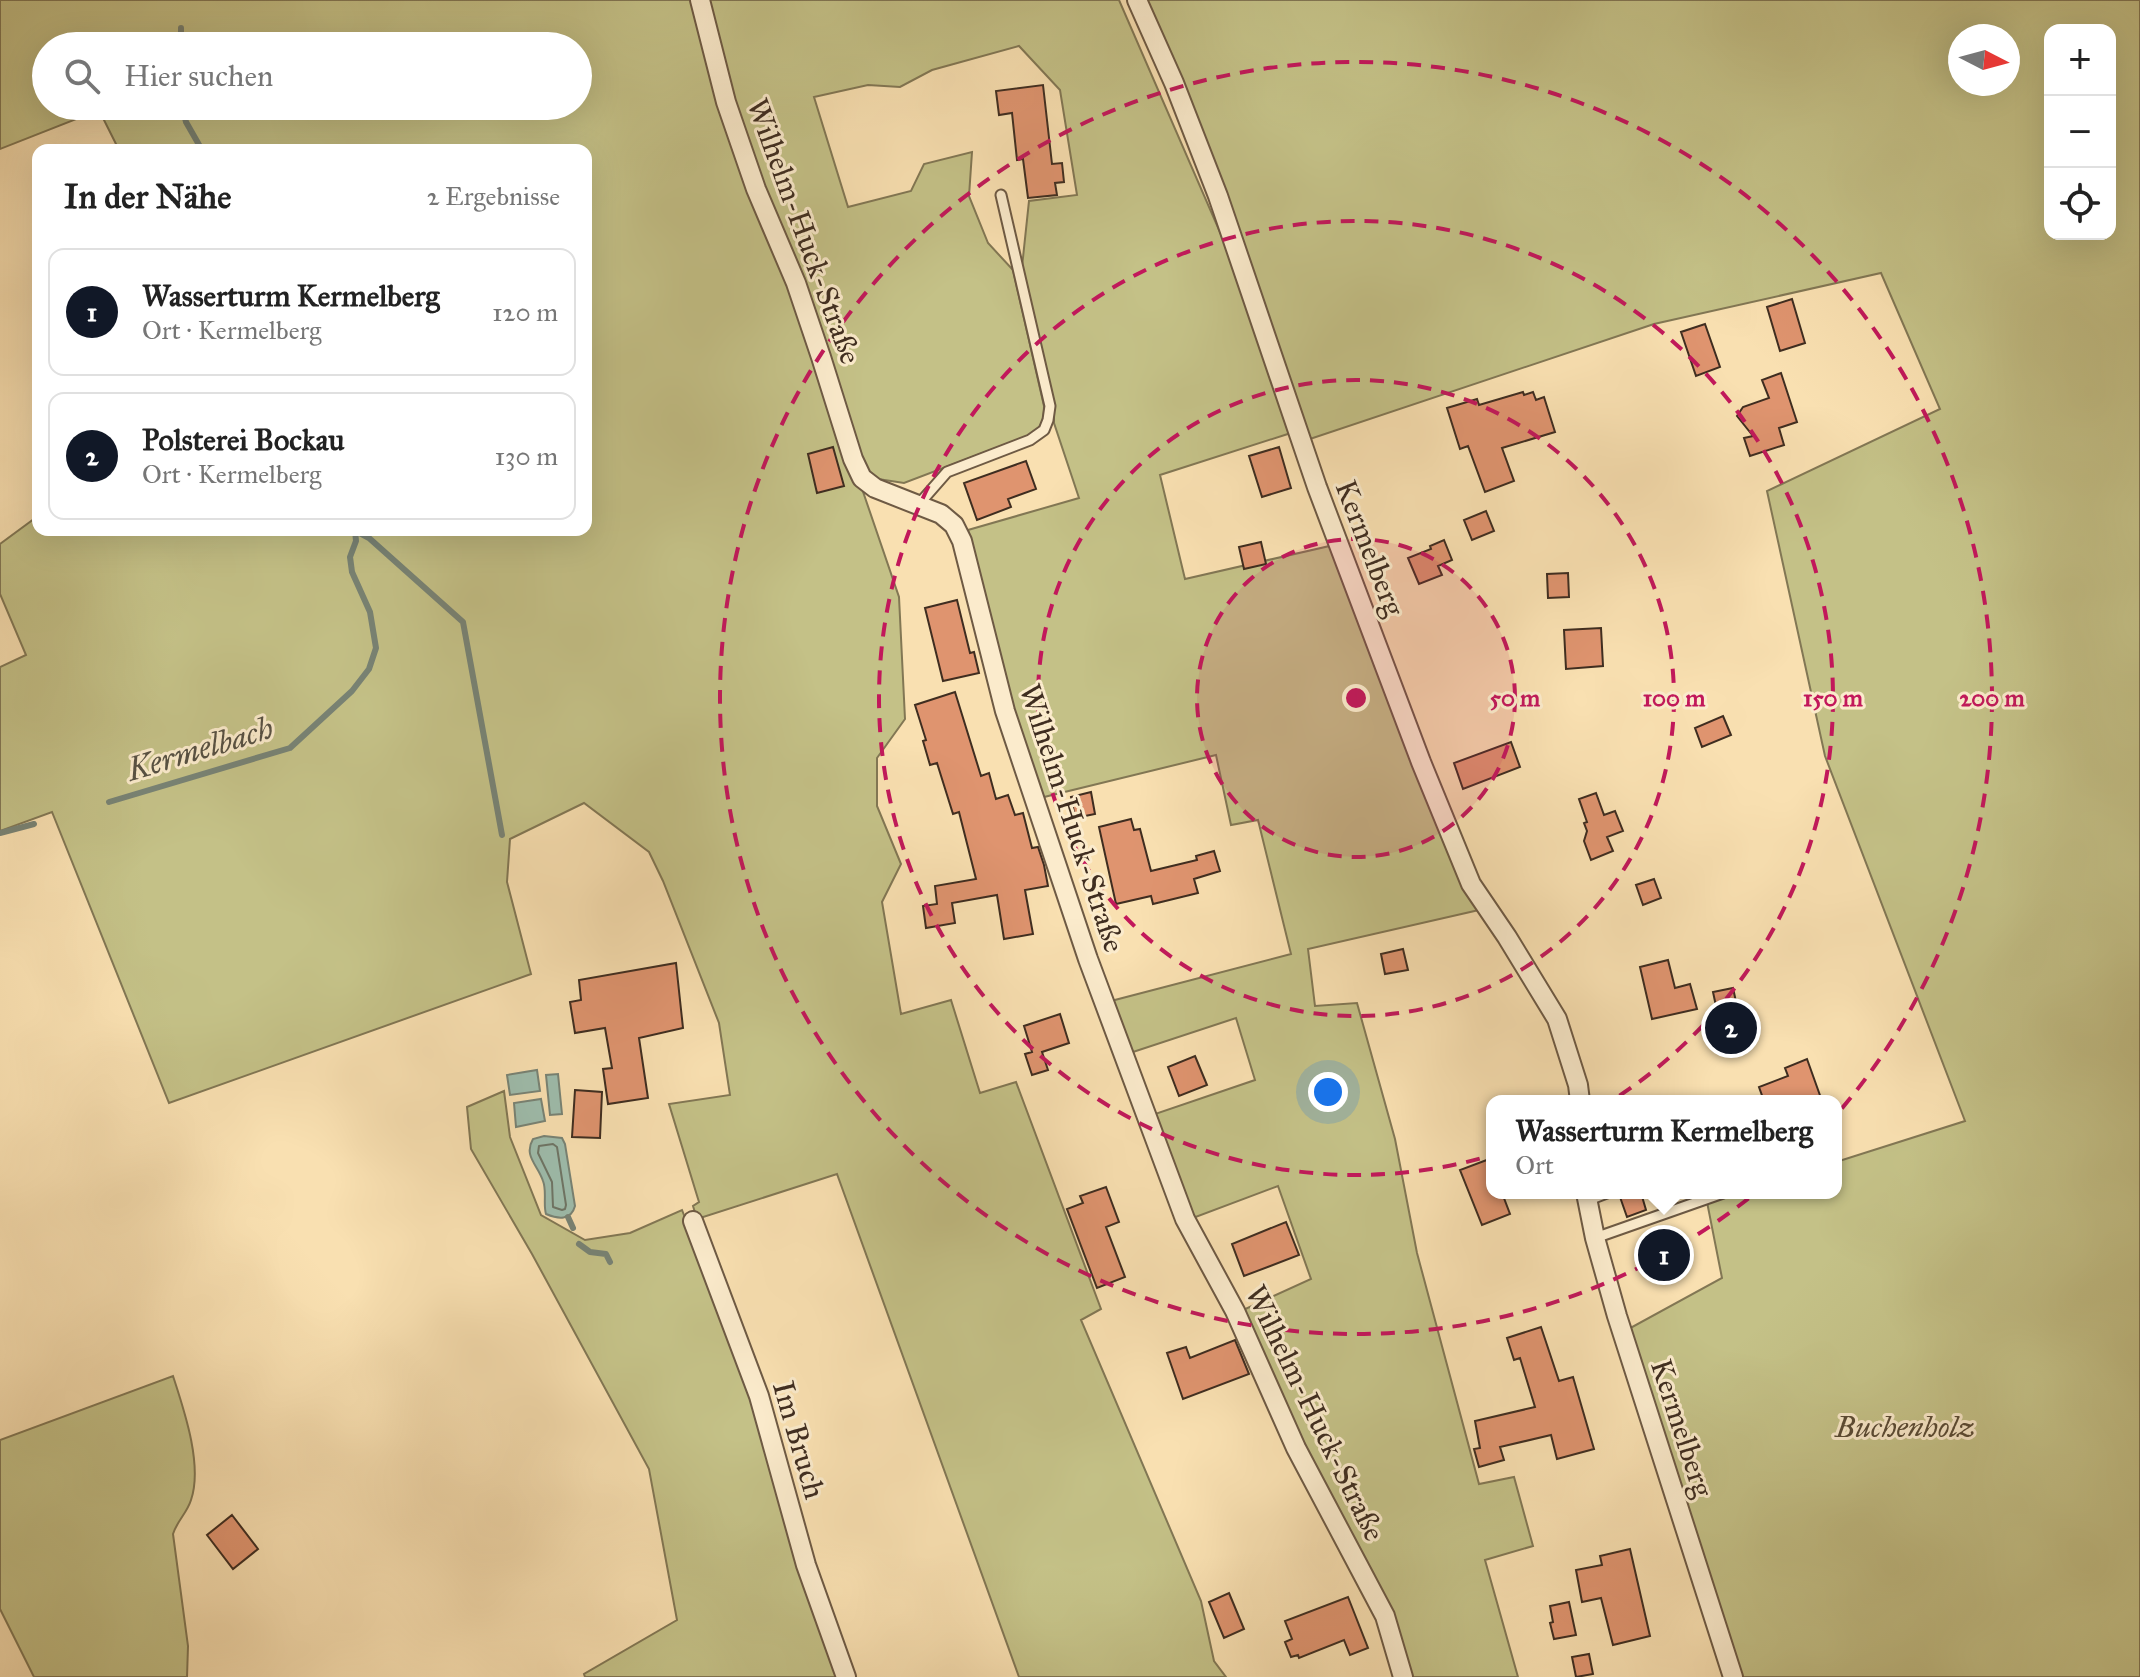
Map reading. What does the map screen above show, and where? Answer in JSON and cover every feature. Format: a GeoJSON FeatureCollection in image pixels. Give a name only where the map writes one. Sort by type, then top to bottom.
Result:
{"type":"FeatureCollection","features":[{"type":"Feature","properties":{"kind":"street","name":"Wilhelm-Huck-Straße"},"geometry":{"type":"LineString","coordinates":[[700,0],[726,102],[756,189],[796,283],[853,459],[862,478],[875,488],[941,514],[954,525],[962,541],[1009,725],[1088,959],[1185,1219],[1235,1311],[1296,1448],[1385,1616],[1403,1677]]}},
{"type":"Feature","properties":{"kind":"street","name":"Kermelberg"},"geometry":{"type":"LineString","coordinates":[[1137,0],[1174,83],[1218,196],[1317,487],[1427,776],[1471,884],[1557,1019],[1579,1095]]}},
{"type":"Feature","properties":{"kind":"street","name":"Kermelberg"},"geometry":{"type":"LineString","coordinates":[[1586,1199],[1617,1316],[1733,1677]]}},
{"type":"Feature","properties":{"kind":"street","name":"Im Bruch"},"geometry":{"type":"LineString","coordinates":[[693,1221],[759,1396],[806,1565],[846,1677]]}},
{"type":"Feature","properties":{"kind":"lane"},"geometry":{"type":"LineString","coordinates":[[919,504],[947,472],[1030,440],[1044,430],[1048,420],[1050,406],[1001,195]]}},
{"type":"Feature","properties":{"kind":"lane"},"geometry":{"type":"LineString","coordinates":[[1595,1238],[1706,1199]]}},
{"type":"Feature","properties":{"kind":"green space"},"geometry":{"type":"Polygon","coordinates":[[[0,0],[695,0],[899,597],[905,719],[877,758],[877,806],[901,864],[882,902],[901,1014],[951,1000],[980,1093],[1016,1082],[1101,1309],[1081,1320],[1201,1601],[1214,1661],[1226,1677],[1019,1677],[837,1174],[697,1219],[693,1206],[699,1202],[669,1104],[730,1095],[719,1023],[649,852],[584,803],[510,839],[507,882],[531,974],[169,1103],[52,812],[0,831],[0,667],[26,655],[0,594],[0,544],[32,520],[32,536],[592,536],[592,144],[116,144],[104,120],[592,120],[592,32],[32,32],[32,120],[74,120],[0,149],[0,0]]]}},
{"type":"Feature","properties":{"kind":"green space"},"geometry":{"type":"Polygon","coordinates":[[[706,0],[1119,0],[1236,269],[1294,432],[1160,475],[1185,579],[1334,545],[1479,910],[1308,949],[1315,1006],[1357,1003],[1395,1139],[1417,1253],[1479,1484],[1514,1477],[1533,1546],[1485,1560],[1518,1677],[1410,1677],[1301,1446],[1243,1310],[1311,1279],[1278,1186],[1193,1218],[1152,1115],[1255,1080],[1236,1018],[1130,1053],[1111,1001],[1291,954],[1258,820],[1231,825],[1216,755],[1040,798],[1012,709],[968,530],[1079,498],[1054,423],[1054,406],[1022,267],[1029,201],[1077,195],[1060,90],[1019,46],[932,70],[900,87],[868,85],[814,97],[848,207],[911,191],[924,164],[972,152],[969,196],[988,243],[1013,270],[1044,406],[1042,423],[1030,435],[904,483],[878,479],[858,455],[731,101],[706,0]]]}},
{"type":"Feature","properties":{"kind":"green space","name":"Buchenholz"},"geometry":{"type":"Polygon","coordinates":[[[1145,0],[2140,0],[2140,1677],[1742,1677],[1623,1332],[1722,1278],[1707,1202],[1717,1199],[1842,1199],[1842,1160],[1965,1121],[1825,756],[1767,491],[1940,409],[1881,273],[1654,324],[1310,439],[1145,0]]]}},
{"type":"Feature","properties":{"kind":"green space"},"geometry":{"type":"Polygon","coordinates":[[[504,1091],[510,1137],[541,1215],[585,1240],[630,1233],[682,1210],[754,1395],[841,1677],[585,1677],[584,1674],[677,1620],[649,1469],[471,1149],[467,1107],[504,1091]]]}},
{"type":"Feature","properties":{"kind":"green space"},"geometry":{"type":"Polygon","coordinates":[[[173,1376],[191,1438],[195,1471],[191,1500],[173,1534],[188,1646],[187,1677],[34,1677],[0,1609],[0,1440],[173,1376]]]}},
{"type":"Feature","properties":{"kind":"water"},"geometry":{"type":"Polygon","coordinates":[[[537,1070],[540,1091],[510,1095],[507,1075],[537,1070]]]}},
{"type":"Feature","properties":{"kind":"water"},"geometry":{"type":"Polygon","coordinates":[[[558,1074],[562,1114],[550,1115],[546,1075],[558,1074]]]}},
{"type":"Feature","properties":{"kind":"water"},"geometry":{"type":"Polygon","coordinates":[[[541,1099],[545,1121],[516,1127],[514,1103],[541,1099]]]}},
{"type":"Feature","properties":{"kind":"water"},"geometry":{"type":"Polygon","coordinates":[[[544,1136],[562,1138],[565,1144],[575,1206],[564,1218],[546,1214],[544,1185],[530,1156],[533,1139],[544,1136]]]}},
{"type":"Feature","properties":{"kind":"building"},"geometry":{"type":"Polygon","coordinates":[[[1043,85],[1052,164],[1062,163],[1064,182],[1055,183],[1057,195],[1028,198],[1023,159],[1017,160],[1012,113],[999,115],[996,91],[1043,85]]]}},
{"type":"Feature","properties":{"kind":"building"},"geometry":{"type":"Polygon","coordinates":[[[1792,299],[1805,343],[1780,351],[1767,307],[1792,299]]]}},
{"type":"Feature","properties":{"kind":"building"},"geometry":{"type":"Polygon","coordinates":[[[1705,324],[1720,367],[1696,376],[1681,332],[1705,324]]]}},
{"type":"Feature","properties":{"kind":"building"},"geometry":{"type":"Polygon","coordinates":[[[1781,373],[1797,422],[1779,428],[1784,445],[1750,456],[1744,438],[1753,436],[1737,416],[1743,407],[1769,398],[1762,380],[1781,373]]]}},
{"type":"Feature","properties":{"kind":"building"},"geometry":{"type":"Polygon","coordinates":[[[1523,392],[1524,395],[1533,392],[1536,400],[1544,397],[1555,432],[1502,448],[1514,481],[1485,492],[1468,446],[1460,449],[1447,408],[1477,399],[1479,405],[1523,392]]]}},
{"type":"Feature","properties":{"kind":"building"},"geometry":{"type":"Polygon","coordinates":[[[833,447],[844,486],[817,493],[808,454],[833,447]]]}},
{"type":"Feature","properties":{"kind":"building"},"geometry":{"type":"Polygon","coordinates":[[[1279,447],[1291,488],[1262,497],[1249,456],[1279,447]]]}},
{"type":"Feature","properties":{"kind":"building"},"geometry":{"type":"Polygon","coordinates":[[[1026,461],[1036,489],[1008,499],[1011,507],[977,520],[964,483],[1026,461]]]}},
{"type":"Feature","properties":{"kind":"building"},"geometry":{"type":"Polygon","coordinates":[[[1486,511],[1494,531],[1472,540],[1464,520],[1486,511]]]}},
{"type":"Feature","properties":{"kind":"building"},"geometry":{"type":"Polygon","coordinates":[[[1444,540],[1452,560],[1438,566],[1442,575],[1419,584],[1408,558],[1444,540]]]}},
{"type":"Feature","properties":{"kind":"building"},"geometry":{"type":"Polygon","coordinates":[[[1261,542],[1266,564],[1244,569],[1239,547],[1261,542]]]}},
{"type":"Feature","properties":{"kind":"building"},"geometry":{"type":"Polygon","coordinates":[[[1568,573],[1569,597],[1548,598],[1547,574],[1568,573]]]}},
{"type":"Feature","properties":{"kind":"building"},"geometry":{"type":"Polygon","coordinates":[[[957,600],[970,653],[974,652],[979,673],[943,681],[925,608],[957,600]]]}},
{"type":"Feature","properties":{"kind":"building"},"geometry":{"type":"Polygon","coordinates":[[[1601,628],[1603,666],[1566,669],[1564,630],[1601,628]]]}},
{"type":"Feature","properties":{"kind":"building"},"geometry":{"type":"Polygon","coordinates":[[[955,692],[981,776],[989,773],[996,799],[1008,795],[1015,815],[1023,813],[1032,848],[1038,847],[1044,865],[1048,886],[1025,890],[1033,934],[1004,939],[997,895],[952,903],[955,923],[926,928],[923,906],[937,904],[935,886],[976,879],[959,812],[953,814],[937,763],[930,765],[915,705],[955,692]]]}},
{"type":"Feature","properties":{"kind":"building"},"geometry":{"type":"Polygon","coordinates":[[[1723,716],[1731,735],[1702,747],[1695,728],[1723,716]]]}},
{"type":"Feature","properties":{"kind":"building"},"geometry":{"type":"Polygon","coordinates":[[[1511,742],[1520,767],[1463,789],[1454,763],[1511,742]]]}},
{"type":"Feature","properties":{"kind":"building"},"geometry":{"type":"Polygon","coordinates":[[[1091,792],[1095,814],[1075,818],[1071,797],[1091,792]]]}},
{"type":"Feature","properties":{"kind":"building"},"geometry":{"type":"Polygon","coordinates":[[[1596,793],[1604,815],[1615,811],[1623,831],[1607,837],[1613,851],[1591,860],[1584,841],[1587,831],[1584,823],[1587,822],[1579,799],[1596,793]]]}},
{"type":"Feature","properties":{"kind":"building"},"geometry":{"type":"Polygon","coordinates":[[[1131,819],[1134,830],[1140,829],[1151,871],[1197,860],[1196,856],[1214,851],[1220,871],[1194,879],[1198,893],[1153,904],[1151,896],[1116,904],[1099,827],[1131,819]]]}},
{"type":"Feature","properties":{"kind":"building"},"geometry":{"type":"Polygon","coordinates":[[[1654,879],[1661,898],[1643,905],[1636,885],[1654,879]]]}},
{"type":"Feature","properties":{"kind":"building"},"geometry":{"type":"Polygon","coordinates":[[[1403,949],[1408,970],[1385,974],[1381,954],[1403,949]]]}},
{"type":"Feature","properties":{"kind":"building"},"geometry":{"type":"Polygon","coordinates":[[[1668,960],[1675,988],[1690,984],[1697,1009],[1652,1019],[1640,967],[1668,960]]]}},
{"type":"Feature","properties":{"kind":"building"},"geometry":{"type":"Polygon","coordinates":[[[676,963],[683,1028],[639,1038],[648,1098],[608,1104],[603,1069],[612,1068],[605,1028],[575,1033],[570,1002],[581,1000],[579,980],[676,963]]]}},
{"type":"Feature","properties":{"kind":"building"},"geometry":{"type":"Polygon","coordinates":[[[1733,988],[1745,1043],[1725,1048],[1713,992],[1733,988]]]}},
{"type":"Feature","properties":{"kind":"building"},"geometry":{"type":"Polygon","coordinates":[[[1060,1014],[1069,1043],[1042,1052],[1048,1070],[1032,1075],[1025,1054],[1032,1052],[1024,1026],[1060,1014]]]}},
{"type":"Feature","properties":{"kind":"building"},"geometry":{"type":"Polygon","coordinates":[[[1195,1056],[1207,1085],[1179,1096],[1168,1067],[1195,1056]]]}},
{"type":"Feature","properties":{"kind":"building"},"geometry":{"type":"Polygon","coordinates":[[[1807,1059],[1820,1095],[1762,1095],[1759,1087],[1788,1076],[1785,1068],[1807,1059]]]}},
{"type":"Feature","properties":{"kind":"building"},"geometry":{"type":"Polygon","coordinates":[[[575,1090],[602,1092],[600,1138],[572,1137],[575,1090]]]}},
{"type":"Feature","properties":{"kind":"building"},"geometry":{"type":"Polygon","coordinates":[[[1486,1160],[1486,1199],[1504,1199],[1510,1214],[1482,1225],[1460,1170],[1486,1160]]]}},
{"type":"Feature","properties":{"kind":"building"},"geometry":{"type":"Polygon","coordinates":[[[1106,1187],[1119,1222],[1106,1227],[1125,1277],[1097,1288],[1067,1209],[1083,1203],[1080,1196],[1106,1187]]]}},
{"type":"Feature","properties":{"kind":"building"},"geometry":{"type":"Polygon","coordinates":[[[1621,1199],[1643,1199],[1646,1210],[1627,1217],[1621,1199]]]}},
{"type":"Feature","properties":{"kind":"building"},"geometry":{"type":"Polygon","coordinates":[[[1286,1222],[1299,1255],[1244,1276],[1232,1244],[1286,1222]]]}},
{"type":"Feature","properties":{"kind":"building"},"geometry":{"type":"Polygon","coordinates":[[[1666,1234],[1680,1241],[1685,1256],[1678,1270],[1663,1275],[1652,1271],[1640,1260],[1646,1245],[1655,1235],[1666,1234]]]}},
{"type":"Feature","properties":{"kind":"building"},"geometry":{"type":"Polygon","coordinates":[[[1541,1327],[1559,1381],[1573,1377],[1594,1449],[1557,1459],[1551,1435],[1500,1447],[1504,1460],[1479,1467],[1474,1449],[1480,1448],[1475,1421],[1535,1407],[1520,1358],[1514,1360],[1507,1338],[1541,1327]]]}},
{"type":"Feature","properties":{"kind":"building"},"geometry":{"type":"Polygon","coordinates":[[[1235,1340],[1249,1374],[1183,1399],[1167,1353],[1186,1347],[1190,1358],[1235,1340]]]}},
{"type":"Feature","properties":{"kind":"building"},"geometry":{"type":"Polygon","coordinates":[[[232,1515],[258,1549],[233,1569],[207,1535],[232,1515]]]}},
{"type":"Feature","properties":{"kind":"building"},"geometry":{"type":"Polygon","coordinates":[[[1630,1549],[1650,1636],[1613,1645],[1601,1598],[1582,1602],[1576,1570],[1602,1565],[1600,1556],[1630,1549]]]}},
{"type":"Feature","properties":{"kind":"building"},"geometry":{"type":"Polygon","coordinates":[[[1229,1593],[1244,1629],[1224,1638],[1209,1602],[1229,1593]]]}},
{"type":"Feature","properties":{"kind":"building"},"geometry":{"type":"Polygon","coordinates":[[[1348,1597],[1368,1648],[1350,1655],[1344,1640],[1299,1658],[1298,1655],[1291,1657],[1285,1642],[1292,1639],[1285,1621],[1348,1597]]]}},
{"type":"Feature","properties":{"kind":"building"},"geometry":{"type":"Polygon","coordinates":[[[1569,1602],[1576,1635],[1554,1639],[1550,1606],[1569,1602]]]}},
{"type":"Feature","properties":{"kind":"building"},"geometry":{"type":"Polygon","coordinates":[[[1589,1654],[1593,1674],[1576,1677],[1572,1657],[1589,1654]]]}},
{"type":"Feature","properties":{"kind":"waterway","name":"Kermelbach"},"geometry":{"type":"LineString","coordinates":[[186,120],[199,144]]}},
{"type":"Feature","properties":{"kind":"waterway","name":"Kermelbach"},"geometry":{"type":"LineString","coordinates":[[109,802],[290,748],[352,691],[369,669],[376,648],[370,612],[352,572],[350,557],[356,536]]}},
{"type":"Feature","properties":{"kind":"waterway"},"geometry":{"type":"LineString","coordinates":[[365,536],[463,622],[502,835]]}},
{"type":"Feature","properties":{"kind":"waterway","name":"Kermelbach"},"geometry":{"type":"LineString","coordinates":[[0,833],[34,824]]}},
{"type":"Feature","properties":{"kind":"waterway"},"geometry":{"type":"LineString","coordinates":[[568,1217],[573,1228]]}},
{"type":"Feature","properties":{"kind":"waterway"},"geometry":{"type":"LineString","coordinates":[[579,1244],[590,1252],[606,1254],[610,1262]]}},
{"type":"Feature","properties":{"kind":"place","name":"Polsterei Bockau"},"geometry":{"type":"Point","coordinates":[1731,1028]}},
{"type":"Feature","properties":{"kind":"place","name":"Wasserturm Kermelberg"},"geometry":{"type":"Point","coordinates":[1664,1255]}}]}
